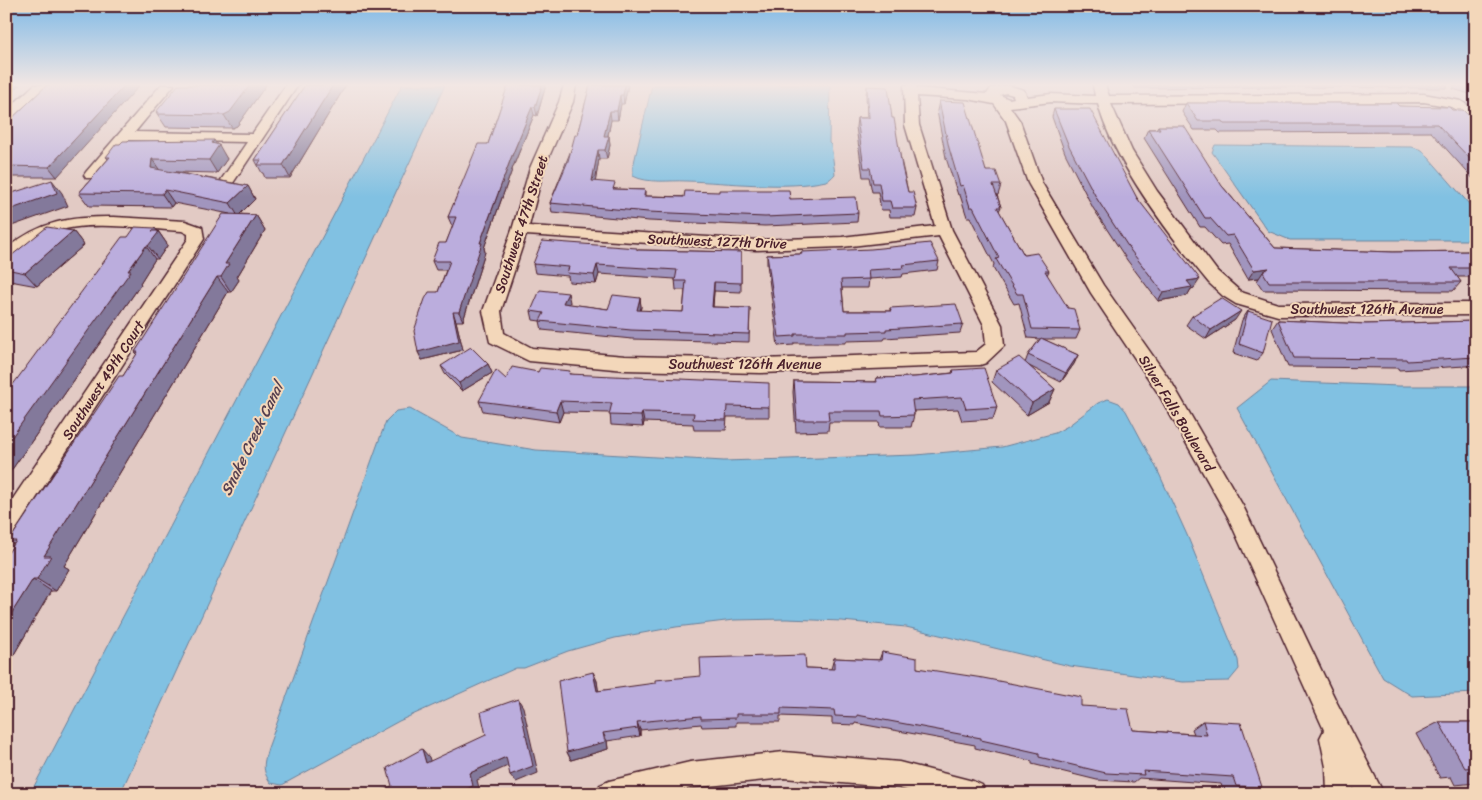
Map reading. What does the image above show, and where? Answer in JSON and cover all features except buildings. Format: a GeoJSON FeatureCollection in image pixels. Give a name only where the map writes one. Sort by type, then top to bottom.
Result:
{"type":"FeatureCollection","features":[{"type":"Feature","properties":{"kind":"street"},"geometry":{"type":"LineString","coordinates":[[92,175],[137,122]]}},
{"type":"Feature","properties":{"kind":"street"},"geometry":{"type":"LineString","coordinates":[[228,180],[266,122]]}},
{"type":"Feature","properties":{"kind":"street","name":"Southwest 47th Street"},"geometry":{"type":"LineString","coordinates":[[496,337],[492,310],[520,230],[537,168],[557,122]]}},
{"type":"Feature","properties":{"kind":"street"},"geometry":{"type":"LineString","coordinates":[[912,122],[944,230]]}},
{"type":"Feature","properties":{"kind":"street","name":"Silver Falls Boulevard"},"geometry":{"type":"LineString","coordinates":[[1015,122],[1035,183],[1096,289],[1165,388],[1236,512],[1328,712],[1355,768],[1371,794]]}},
{"type":"Feature","properties":{"kind":"street","name":"Southwest 126th Avenue"},"geometry":{"type":"LineString","coordinates":[[1112,122],[1121,142],[1157,205],[1223,287],[1241,299],[1259,306],[1278,310],[1476,309]]}},
{"type":"Feature","properties":{"kind":"street"},"geometry":{"type":"LineString","coordinates":[[125,136],[255,138]]}},
{"type":"Feature","properties":{"kind":"street","name":"Southwest 49th Court"},"geometry":{"type":"LineString","coordinates":[[6,258],[47,228],[68,223],[184,226],[196,231],[196,239],[6,527]]}},
{"type":"Feature","properties":{"kind":"street","name":"Southwest 127th Drive"},"geometry":{"type":"LineString","coordinates":[[520,230],[756,245],[842,242],[944,230]]}},
{"type":"Feature","properties":{"kind":"street","name":"Southwest 126th Avenue"},"geometry":{"type":"LineString","coordinates":[[496,337],[529,354],[626,363],[751,365],[917,362],[980,358],[995,346],[993,324],[944,230]]}},
{"type":"Feature","properties":{"kind":"street","name":"Silver Falls Boulevard"},"geometry":{"type":"LineString","coordinates":[[1328,712],[1338,767],[1340,794]]}},
{"type":"Feature","properties":{"kind":"street"},"geometry":{"type":"LineString","coordinates":[[609,794],[690,775],[784,764],[898,775],[974,794]]}},
{"type":"Feature","properties":{"kind":"water","name":"Snake Creek Canal"},"geometry":{"type":"Polygon","coordinates":[[[382,122],[428,122],[120,794],[30,794],[382,122]]]}},
{"type":"Feature","properties":{"kind":"water"},"geometry":{"type":"Polygon","coordinates":[[[643,122],[829,122],[829,143],[831,145],[835,174],[826,181],[810,184],[756,185],[645,180],[633,176],[633,167],[643,122]]]}},
{"type":"Feature","properties":{"kind":"water"},"geometry":{"type":"Polygon","coordinates":[[[1215,145],[1412,147],[1422,150],[1476,212],[1476,240],[1290,240],[1268,231],[1212,152],[1215,145]]]}},
{"type":"Feature","properties":{"kind":"water"},"geometry":{"type":"Polygon","coordinates":[[[1271,381],[1399,386],[1476,386],[1476,693],[1412,696],[1383,678],[1237,408],[1271,381]]]}},
{"type":"Feature","properties":{"kind":"water"},"geometry":{"type":"Polygon","coordinates":[[[1108,399],[1119,403],[1126,411],[1157,469],[1187,535],[1238,660],[1239,669],[1229,681],[1183,682],[1070,666],[906,627],[842,621],[734,620],[676,627],[615,638],[568,651],[524,668],[516,668],[399,721],[282,785],[271,783],[268,779],[265,762],[268,748],[386,421],[396,411],[410,409],[462,438],[536,450],[724,461],[916,455],[1002,447],[1055,433],[1068,426],[1098,403],[1108,399]]]}}]}
